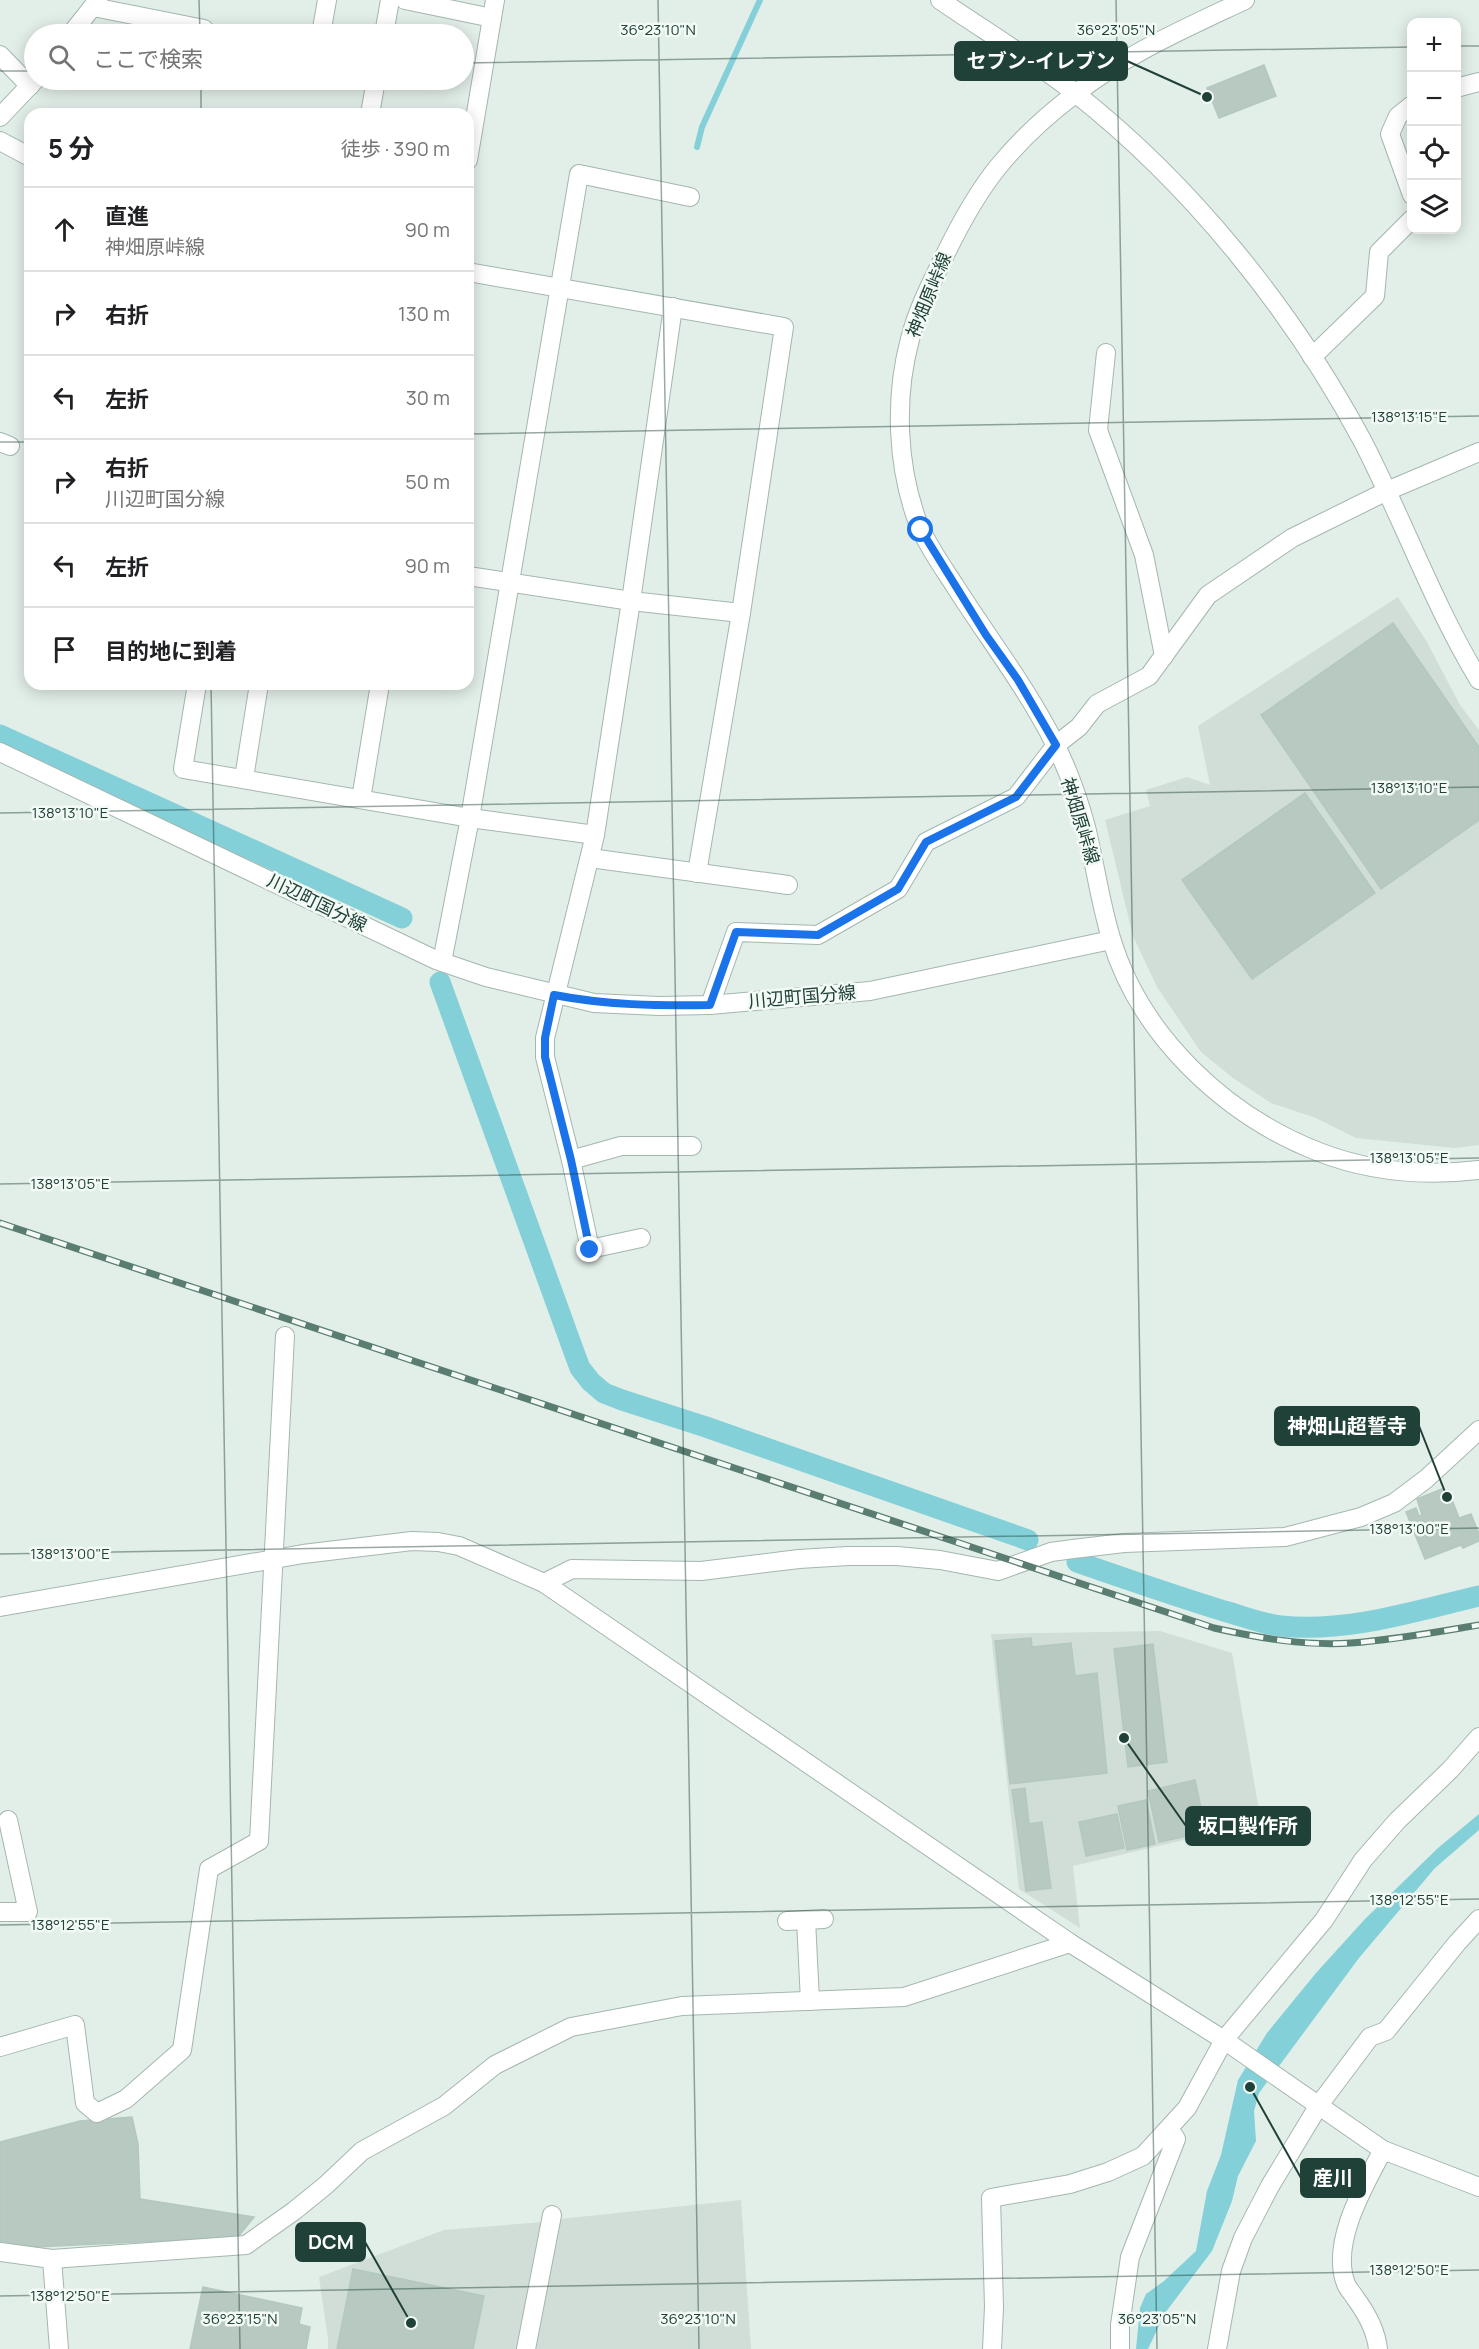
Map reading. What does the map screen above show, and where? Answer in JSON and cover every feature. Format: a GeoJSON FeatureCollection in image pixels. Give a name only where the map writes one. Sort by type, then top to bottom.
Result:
{"type":"FeatureCollection","features":[{"type":"Feature","properties":{"kind":"street"},"geometry":{"type":"LineString","coordinates":[[323,24],[327,0]]}},
{"type":"Feature","properties":{"kind":"street"},"geometry":{"type":"LineString","coordinates":[[386,24],[390,0]]}},
{"type":"Feature","properties":{"kind":"street"},"geometry":{"type":"LineString","coordinates":[[405,0],[492,18]]}},
{"type":"Feature","properties":{"kind":"street"},"geometry":{"type":"LineString","coordinates":[[474,124],[495,0]]}},
{"type":"Feature","properties":{"kind":"street"},"geometry":{"type":"LineString","coordinates":[[940,0],[1076,93],[1165,174],[1198,208],[1252,274],[1312,357],[1361,438],[1452,630],[1479,680]]}},
{"type":"Feature","properties":{"kind":"street","name":"神畑原峠線"},"geometry":{"type":"LineString","coordinates":[[1111,940],[1085,823],[1056,745],[1018,680],[980,626],[921,530],[907,490],[900,421],[902,386],[910,339],[932,283],[961,221],[997,168],[1035,127],[1076,93],[1123,60],[1245,0]]}},
{"type":"Feature","properties":{"kind":"street"},"geometry":{"type":"LineString","coordinates":[[79,24],[95,3],[183,24]]}},
{"type":"Feature","properties":{"kind":"street"},"geometry":{"type":"LineString","coordinates":[[0,55],[24,75]]}},
{"type":"Feature","properties":{"kind":"street"},"geometry":{"type":"LineString","coordinates":[[1461,87],[1479,82]]}},
{"type":"Feature","properties":{"kind":"street"},"geometry":{"type":"LineString","coordinates":[[0,117],[26,90]]}},
{"type":"Feature","properties":{"kind":"street"},"geometry":{"type":"LineString","coordinates":[[371,108],[374,90]]}},
{"type":"Feature","properties":{"kind":"street"},"geometry":{"type":"LineString","coordinates":[[1407,109],[1398,116],[1390,134],[1407,181]]}},
{"type":"Feature","properties":{"kind":"street"},"geometry":{"type":"LineString","coordinates":[[0,141],[24,154]]}},
{"type":"Feature","properties":{"kind":"street"},"geometry":{"type":"LineString","coordinates":[[442,962],[470,818],[579,174],[690,197]]}},
{"type":"Feature","properties":{"kind":"street"},"geometry":{"type":"LineString","coordinates":[[1312,357],[1376,296],[1379,252],[1407,224]]}},
{"type":"Feature","properties":{"kind":"street"},"geometry":{"type":"LineString","coordinates":[[474,273],[784,327],[741,613],[697,873]]}},
{"type":"Feature","properties":{"kind":"street"},"geometry":{"type":"LineString","coordinates":[[641,1238],[590,1250],[571,1160],[545,1057],[545,1038],[595,835],[673,308]]}},
{"type":"Feature","properties":{"kind":"street"},"geometry":{"type":"LineString","coordinates":[[1106,353],[1098,430],[1144,555],[1164,656]]}},
{"type":"Feature","properties":{"kind":"street"},"geometry":{"type":"LineString","coordinates":[[710,1005],[736,932],[818,935],[898,889],[926,842],[1016,797],[1056,745],[1079,727],[1097,704],[1149,676],[1208,596],[1292,538],[1387,491],[1479,452]]}},
{"type":"Feature","properties":{"kind":"street"},"geometry":{"type":"LineString","coordinates":[[474,577],[631,601],[741,613]]}},
{"type":"Feature","properties":{"kind":"street"},"geometry":{"type":"LineString","coordinates":[[196,690],[183,769],[470,818],[595,835]]}},
{"type":"Feature","properties":{"kind":"street"},"geometry":{"type":"LineString","coordinates":[[244,778],[258,690]]}},
{"type":"Feature","properties":{"kind":"street"},"geometry":{"type":"LineString","coordinates":[[361,799],[379,690]]}},
{"type":"Feature","properties":{"kind":"street","name":"川辺町国分線"},"geometry":{"type":"LineString","coordinates":[[0,752],[442,962],[486,977],[594,1003],[659,1006],[710,1005],[870,991],[1111,940]]}},
{"type":"Feature","properties":{"kind":"street"},"geometry":{"type":"LineString","coordinates":[[590,858],[788,885]]}},
{"type":"Feature","properties":{"kind":"street"},"geometry":{"type":"LineString","coordinates":[[1111,940],[1136,996],[1170,1046],[1211,1086],[1278,1134],[1321,1153],[1363,1165],[1432,1174],[1479,1170]]}},
{"type":"Feature","properties":{"kind":"street"},"geometry":{"type":"LineString","coordinates":[[571,1160],[621,1146],[692,1146]]}},
{"type":"Feature","properties":{"kind":"street"},"geometry":{"type":"LineString","coordinates":[[0,2047],[75,2025],[85,2103],[97,2113],[126,2099],[182,2050],[209,1869],[259,1841],[285,1336]]}},
{"type":"Feature","properties":{"kind":"street"},"geometry":{"type":"LineString","coordinates":[[544,1583],[572,1569],[701,1571],[799,1559],[849,1556],[897,1556],[940,1560],[998,1571],[1051,1552],[1124,1543],[1285,1537],[1361,1517],[1394,1503],[1426,1479],[1479,1430]]}},
{"type":"Feature","properties":{"kind":"street"},"geometry":{"type":"LineString","coordinates":[[0,1607],[272,1560],[386,1543],[438,1542],[480,1553],[544,1583],[1070,1943],[1224,2040],[1383,2150],[1479,2187]]}},
{"type":"Feature","properties":{"kind":"street"},"geometry":{"type":"LineString","coordinates":[[992,2349],[994,2307],[991,2198],[1070,2184],[1108,2172],[1143,2156],[1187,2108],[1224,2040],[1324,1920],[1363,1860],[1397,1821],[1450,1770],[1479,1737]]}},
{"type":"Feature","properties":{"kind":"street"},"geometry":{"type":"LineString","coordinates":[[0,1912],[28,1912],[8,1820]]}},
{"type":"Feature","properties":{"kind":"street"},"geometry":{"type":"LineString","coordinates":[[787,1921],[815,1919],[810,2001]]}},
{"type":"Feature","properties":{"kind":"street"},"geometry":{"type":"LineString","coordinates":[[1217,2349],[1231,2271],[1243,2238],[1315,2102],[1370,2037],[1386,2031],[1479,1919]]}},
{"type":"Feature","properties":{"kind":"street"},"geometry":{"type":"LineString","coordinates":[[0,2252],[52,2259],[246,2245],[318,2192],[362,2151],[444,2106],[495,2065],[571,2028],[682,2006],[904,1996],[1070,1943]]}},
{"type":"Feature","properties":{"kind":"street"},"geometry":{"type":"LineString","coordinates":[[1120,2349],[1120,2325],[1130,2257],[1176,2139],[1169,2129]]}},
{"type":"Feature","properties":{"kind":"street"},"geometry":{"type":"LineString","coordinates":[[1378,2349],[1377,2338],[1367,2317],[1346,2285],[1340,2263],[1354,2211],[1383,2150]]}},
{"type":"Feature","properties":{"kind":"street"},"geometry":{"type":"LineString","coordinates":[[526,2349],[552,2215]]}},
{"type":"Feature","properties":{"kind":"street"},"geometry":{"type":"LineString","coordinates":[[52,2259],[59,2349]]}},
{"type":"Feature","properties":{"kind":"shaded area"},"geometry":{"type":"Polygon","coordinates":[[[1398,597],[1427,642],[1460,705],[1479,730],[1479,1145],[1455,1148],[1356,1138],[1316,1118],[1271,1103],[1233,1078],[1201,1052],[1157,987],[1133,936],[1105,820],[1150,806],[1146,790],[1187,777],[1210,785],[1198,726],[1398,597]]]}},
{"type":"Feature","properties":{"kind":"shaded area"},"geometry":{"type":"Polygon","coordinates":[[[1160,1631],[1232,1653],[1261,1822],[1073,1866],[1080,1928],[1019,1889],[991,1634],[1160,1631]]]}},
{"type":"Feature","properties":{"kind":"shaded area"},"geometry":{"type":"Polygon","coordinates":[[[741,2200],[751,2349],[535,2349],[560,2219],[741,2200]]]}},
{"type":"Feature","properties":{"kind":"shaded area"},"geometry":{"type":"Polygon","coordinates":[[[543,2222],[516,2349],[328,2349],[319,2277],[444,2230],[543,2222]]]}},
{"type":"Feature","properties":{"kind":"water"},"geometry":{"type":"Polygon","coordinates":[[[1479,1814],[1479,1830],[1435,1868],[1359,1958],[1259,2093],[1254,2111],[1256,2141],[1238,2176],[1232,2201],[1212,2251],[1165,2313],[1148,2349],[1136,2349],[1140,2308],[1146,2294],[1164,2281],[1196,2251],[1207,2191],[1221,2155],[1238,2080],[1267,2033],[1316,1973],[1365,1919],[1438,1848],[1479,1814]]]}},
{"type":"Feature","properties":{"kind":"building"},"geometry":{"type":"Polygon","coordinates":[[[1264,65],[1276,96],[1219,118],[1207,88],[1264,65]]]}},
{"type":"Feature","properties":{"kind":"building"},"geometry":{"type":"Polygon","coordinates":[[[1393,623],[1479,747],[1479,820],[1381,889],[1261,715],[1393,623]]]}},
{"type":"Feature","properties":{"kind":"building"},"geometry":{"type":"Polygon","coordinates":[[[1305,793],[1375,893],[1252,979],[1182,880],[1305,793]]]}},
{"type":"Feature","properties":{"kind":"building"},"geometry":{"type":"Polygon","coordinates":[[[1442,1489],[1446,1499],[1451,1497],[1459,1518],[1471,1514],[1479,1534],[1479,1541],[1463,1548],[1461,1545],[1425,1559],[1406,1512],[1416,1508],[1419,1516],[1422,1515],[1417,1499],[1442,1489]]]}},
{"type":"Feature","properties":{"kind":"building"},"geometry":{"type":"Polygon","coordinates":[[[1031,1638],[1032,1647],[1071,1643],[1075,1676],[1097,1673],[1107,1773],[1010,1784],[995,1641],[1031,1638]]]}},
{"type":"Feature","properties":{"kind":"building"},"geometry":{"type":"Polygon","coordinates":[[[1153,1644],[1167,1762],[1128,1767],[1114,1649],[1153,1644]]]}},
{"type":"Feature","properties":{"kind":"building"},"geometry":{"type":"Polygon","coordinates":[[[1195,1780],[1206,1832],[1159,1842],[1148,1791],[1195,1780]]]}},
{"type":"Feature","properties":{"kind":"building"},"geometry":{"type":"Polygon","coordinates":[[[1025,1788],[1029,1824],[1042,1822],[1051,1888],[1026,1891],[1012,1790],[1025,1788]]]}},
{"type":"Feature","properties":{"kind":"building"},"geometry":{"type":"Polygon","coordinates":[[[1146,1800],[1155,1844],[1127,1850],[1118,1806],[1146,1800]]]}},
{"type":"Feature","properties":{"kind":"building"},"geometry":{"type":"Polygon","coordinates":[[[1117,1814],[1124,1848],[1086,1856],[1079,1822],[1117,1814]]]}},
{"type":"Feature","properties":{"kind":"building"},"geometry":{"type":"Polygon","coordinates":[[[132,2117],[138,2144],[140,2199],[254,2217],[238,2237],[36,2247],[0,2241],[0,2142],[80,2121],[132,2117]]]}},
{"type":"Feature","properties":{"kind":"building"},"geometry":{"type":"Polygon","coordinates":[[[353,2269],[484,2296],[473,2349],[337,2349],[353,2269]]]}},
{"type":"Feature","properties":{"kind":"building"},"geometry":{"type":"Polygon","coordinates":[[[203,2287],[302,2308],[299,2324],[310,2327],[306,2349],[190,2349],[203,2287]]]}},
{"type":"Feature","properties":{"kind":"waterway"},"geometry":{"type":"LineString","coordinates":[[697,147],[702,127],[760,0]]}},
{"type":"Feature","properties":{"kind":"waterway"},"geometry":{"type":"LineString","coordinates":[[0,735],[402,918]]}},
{"type":"Feature","properties":{"kind":"waterway"},"geometry":{"type":"LineString","coordinates":[[440,982],[580,1368],[591,1382],[604,1393],[622,1400],[706,1427],[1028,1540]]}},
{"type":"Feature","properties":{"kind":"waterway"},"geometry":{"type":"LineString","coordinates":[[1077,1562],[1260,1622],[1281,1626],[1356,1624],[1479,1596]]}},
{"type":"Feature","properties":{"kind":"railway"},"geometry":{"type":"LineString","coordinates":[[0,1223],[1214,1628],[1282,1640],[1334,1644],[1415,1636],[1479,1625]]}},
{"type":"Feature","properties":{"kind":"place","name":"セブン-イレブン"},"geometry":{"type":"Point","coordinates":[1207,97]}},
{"type":"Feature","properties":{"kind":"place","name":"神畑山超誓寺"},"geometry":{"type":"Point","coordinates":[1447,1497]}},
{"type":"Feature","properties":{"kind":"place","name":"坂口製作所"},"geometry":{"type":"Point","coordinates":[1124,1738]}},
{"type":"Feature","properties":{"kind":"place","name":"産川"},"geometry":{"type":"Point","coordinates":[1250,2087]}},
{"type":"Feature","properties":{"kind":"place","name":"DCM"},"geometry":{"type":"Point","coordinates":[411,2323]}},
{"type":"Feature","properties":{"kind":"route"},"geometry":{"type":"LineString","coordinates":[[590,1250],[571,1160],[545,1057],[545,1038],[554,995],[594,1003],[659,1006],[710,1005],[736,932],[818,935],[898,889],[926,842],[1016,797],[1056,745],[1018,680],[986,635],[921,530]]}}]}
